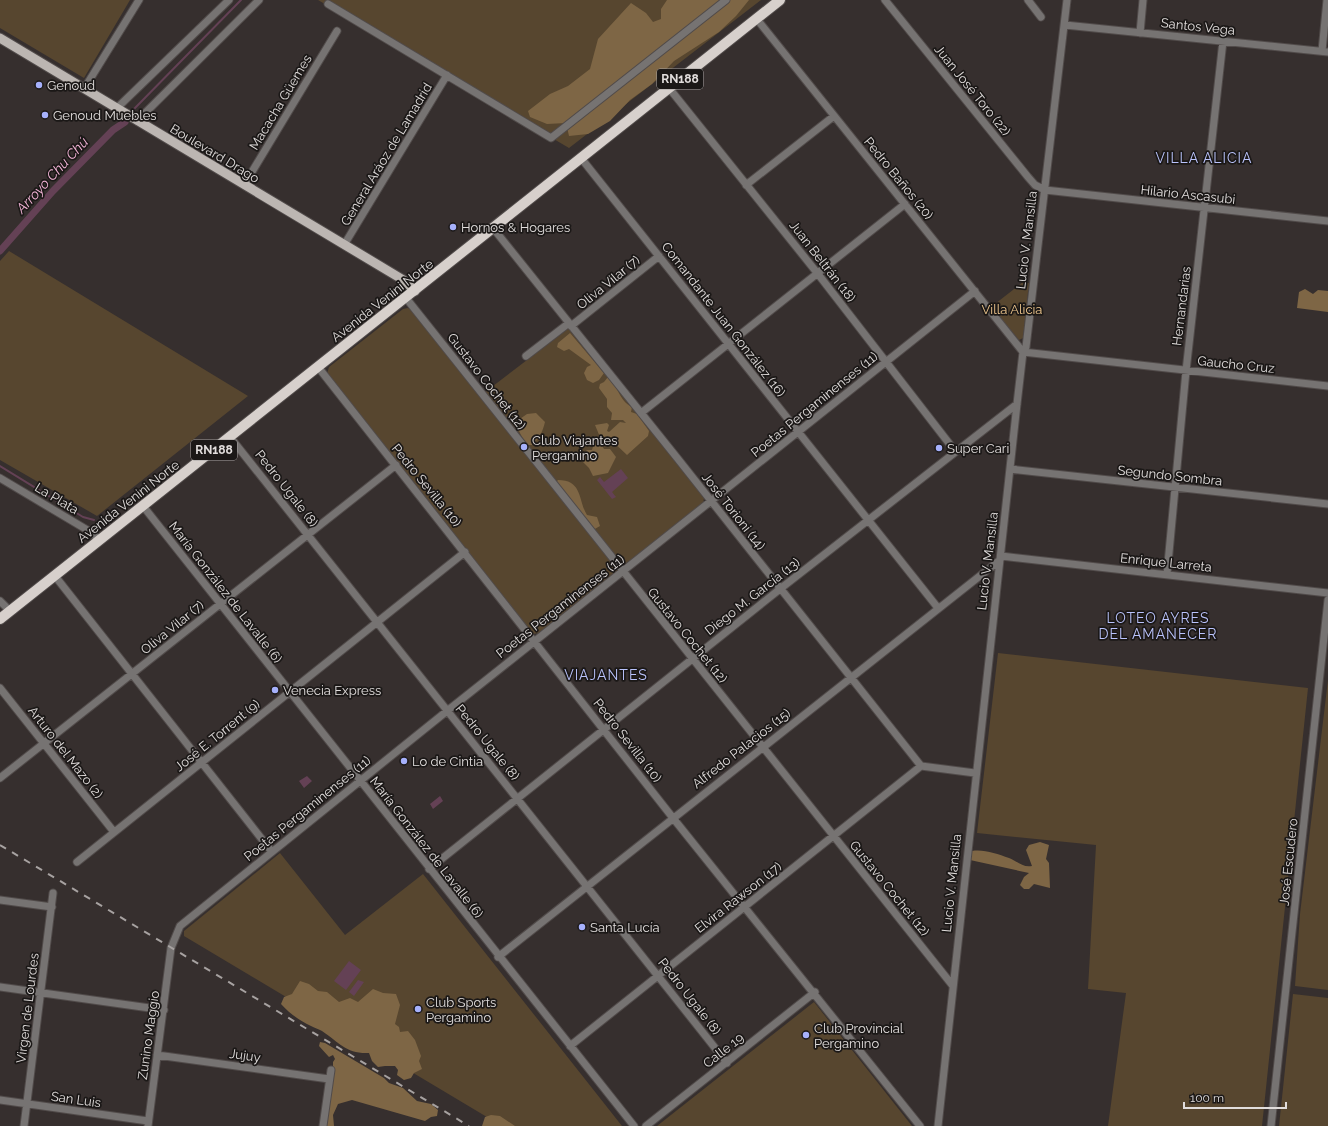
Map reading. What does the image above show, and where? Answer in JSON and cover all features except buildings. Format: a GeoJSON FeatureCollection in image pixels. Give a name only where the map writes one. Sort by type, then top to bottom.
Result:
{"type":"FeatureCollection","features":[{"type":"Feature","properties":{"kind":"highway","name":"Avenida Venini Norte"},"geometry":{"type":"LineString","coordinates":[[0,619],[415,291],[779,0]]}},
{"type":"Feature","properties":{"kind":"main road","name":"Boulevard Drago"},"geometry":{"type":"LineString","coordinates":[[0,38],[405,281],[415,291]]}},
{"type":"Feature","properties":{"kind":"street"},"geometry":{"type":"LineString","coordinates":[[84,89],[139,0]]}},
{"type":"Feature","properties":{"kind":"street"},"geometry":{"type":"LineString","coordinates":[[120,110],[229,0]]}},
{"type":"Feature","properties":{"kind":"street"},"geometry":{"type":"LineString","coordinates":[[136,120],[259,0]]}},
{"type":"Feature","properties":{"kind":"street"},"geometry":{"type":"LineString","coordinates":[[328,4],[551,138],[726,0]]}},
{"type":"Feature","properties":{"kind":"street","name":"Juan José Toro (22)"},"geometry":{"type":"LineString","coordinates":[[886,0],[1028,177],[1036,185],[1045,190]]}},
{"type":"Feature","properties":{"kind":"street"},"geometry":{"type":"LineString","coordinates":[[1028,0],[1041,17]]}},
{"type":"Feature","properties":{"kind":"street","name":"Lucio V. Mansilla"},"geometry":{"type":"LineString","coordinates":[[938,1126],[975,773],[1017,404],[1023,352],[1026,347],[1040,215],[1045,190],[1067,0]]}},
{"type":"Feature","properties":{"kind":"street"},"geometry":{"type":"LineString","coordinates":[[1140,33],[1144,0]]}},
{"type":"Feature","properties":{"kind":"street"},"geometry":{"type":"LineString","coordinates":[[1325,51],[1327,0]]}},
{"type":"Feature","properties":{"kind":"street","name":"Pedro Baños (20)"},"geometry":{"type":"LineString","coordinates":[[756,18],[1023,352]]}},
{"type":"Feature","properties":{"kind":"street","name":"Santos Vega"},"geometry":{"type":"LineString","coordinates":[[1065,25],[1325,51]]}},
{"type":"Feature","properties":{"kind":"street","name":"Macacha Güemes"},"geometry":{"type":"LineString","coordinates":[[244,185],[337,31]]}},
{"type":"Feature","properties":{"kind":"street","name":"Hernandarias"},"geometry":{"type":"LineString","coordinates":[[1167,574],[1186,371],[1223,41]]}},
{"type":"Feature","properties":{"kind":"street","name":"General Aráoz de Lamadrid"},"geometry":{"type":"LineString","coordinates":[[344,245],[448,75]]}},
{"type":"Feature","properties":{"kind":"street","name":"Juan Beltrán (18)"},"geometry":{"type":"LineString","coordinates":[[669,88],[818,274],[956,451]]}},
{"type":"Feature","properties":{"kind":"street"},"geometry":{"type":"LineString","coordinates":[[746,184],[834,116]]}},
{"type":"Feature","properties":{"kind":"street","name":"Comandante Juan González (16)"},"geometry":{"type":"LineString","coordinates":[[581,158],[938,608]]}},
{"type":"Feature","properties":{"kind":"street","name":"Hilario Ascasubi"},"geometry":{"type":"LineString","coordinates":[[1045,190],[1328,221]]}},
{"type":"Feature","properties":{"kind":"street"},"geometry":{"type":"LineString","coordinates":[[641,413],[905,204]]}},
{"type":"Feature","properties":{"kind":"street","name":"José Torioni (14)"},"geometry":{"type":"LineString","coordinates":[[492,228],[921,766]]}},
{"type":"Feature","properties":{"kind":"street","name":"Oliva Vilar (7)"},"geometry":{"type":"LineString","coordinates":[[526,356],[570,325],[659,256]]}},
{"type":"Feature","properties":{"kind":"street","name":"Poetas Pergaminenses (11)"},"geometry":{"type":"LineString","coordinates":[[171,948],[175,934],[183,923],[446,711],[975,291]]}},
{"type":"Feature","properties":{"kind":"street","name":"Gustavo Cochet (12)"},"geometry":{"type":"LineString","coordinates":[[406,298],[622,572],[953,986]]}},
{"type":"Feature","properties":{"kind":"street","name":"Gaucho Cruz"},"geometry":{"type":"LineString","coordinates":[[1023,352],[1328,386]]}},
{"type":"Feature","properties":{"kind":"street","name":"Pedro Sevilla (10)"},"geometry":{"type":"LineString","coordinates":[[318,367],[673,818],[815,992],[920,1126]]}},
{"type":"Feature","properties":{"kind":"street","name":"Diego M. García (13)"},"geometry":{"type":"LineString","coordinates":[[429,869],[780,589],[1017,404]]}},
{"type":"Feature","properties":{"kind":"street","name":"Pedro Ugale (8)"},"geometry":{"type":"LineString","coordinates":[[230,437],[446,711],[517,798],[727,1063]]}},
{"type":"Feature","properties":{"kind":"street","name":"Oliva Vilar (7)"},"geometry":{"type":"LineString","coordinates":[[0,778],[396,466]]}},
{"type":"Feature","properties":{"kind":"street","name":"Segundo Sombra"},"geometry":{"type":"LineString","coordinates":[[1010,469],[1328,504]]}},
{"type":"Feature","properties":{"kind":"street","name":"La Plata"},"geometry":{"type":"LineString","coordinates":[[0,478],[89,531],[100,540]]}},
{"type":"Feature","properties":{"kind":"street","name":"María González de Lavalle (6)"},"geometry":{"type":"LineString","coordinates":[[143,506],[361,781],[498,957],[634,1126]]}},
{"type":"Feature","properties":{"kind":"street","name":"José E. Torrent (9)"},"geometry":{"type":"LineString","coordinates":[[77,862],[465,552]]}},
{"type":"Feature","properties":{"kind":"street","name":"Enrique Larreta"},"geometry":{"type":"LineString","coordinates":[[1000,558],[1167,574],[1328,593]]}},
{"type":"Feature","properties":{"kind":"street","name":"Alfredo Palacios (15)"},"geometry":{"type":"LineString","coordinates":[[498,957],[1000,558]]}},
{"type":"Feature","properties":{"kind":"street"},"geometry":{"type":"LineString","coordinates":[[55,576],[272,852]]}},
{"type":"Feature","properties":{"kind":"street","name":"José Escudero"},"geometry":{"type":"LineString","coordinates":[[1271,1126],[1328,600]]}},
{"type":"Feature","properties":{"kind":"street"},"geometry":{"type":"LineString","coordinates":[[0,601],[10,612]]}},
{"type":"Feature","properties":{"kind":"street","name":"Arturo del Mazo (2)"},"geometry":{"type":"LineString","coordinates":[[0,688],[114,832]]}},
{"type":"Feature","properties":{"kind":"street"},"geometry":{"type":"LineString","coordinates":[[921,766],[975,773]]}},
{"type":"Feature","properties":{"kind":"street","name":"Elvira Rawson (17)"},"geometry":{"type":"LineString","coordinates":[[570,1046],[834,837],[921,766]]}},
{"type":"Feature","properties":{"kind":"street","name":"Virgen de Lourdes"},"geometry":{"type":"LineString","coordinates":[[24,1126],[54,893]]}},
{"type":"Feature","properties":{"kind":"street"},"geometry":{"type":"LineString","coordinates":[[0,900],[52,907]]}},
{"type":"Feature","properties":{"kind":"street","name":"Zunino Maggio"},"geometry":{"type":"LineString","coordinates":[[148,1124],[171,948]]}},
{"type":"Feature","properties":{"kind":"street"},"geometry":{"type":"LineString","coordinates":[[0,987],[164,1010]]}},
{"type":"Feature","properties":{"kind":"street","name":"Calle 19"},"geometry":{"type":"LineString","coordinates":[[646,1126],[815,992]]}},
{"type":"Feature","properties":{"kind":"street","name":"Jujuy"},"geometry":{"type":"LineString","coordinates":[[158,1055],[329,1079]]}},
{"type":"Feature","properties":{"kind":"street"},"geometry":{"type":"LineString","coordinates":[[323,1126],[331,1070]]}},
{"type":"Feature","properties":{"kind":"street","name":"San Luis"},"geometry":{"type":"LineString","coordinates":[[0,1100],[148,1124]]}},
{"type":"Feature","properties":{"kind":"green space"},"geometry":{"type":"Polygon","coordinates":[[[0,0],[130,0],[84,78],[0,28],[0,0]]]}},
{"type":"Feature","properties":{"kind":"green space"},"geometry":{"type":"Polygon","coordinates":[[[318,0],[761,0],[569,148],[318,0]]]}},
{"type":"Feature","properties":{"kind":"green space"},"geometry":{"type":"Polygon","coordinates":[[[9,251],[248,396],[97,516],[0,460],[0,261],[9,251]]]}},
{"type":"Feature","properties":{"kind":"green space","name":"Villa Alicia"},"geometry":{"type":"Polygon","coordinates":[[[1023,282],[1029,283],[1023,338],[1019,340],[991,307],[1023,282]]]}},
{"type":"Feature","properties":{"kind":"green space","name":"Club Viajantes Pergamino"},"geometry":{"type":"Polygon","coordinates":[[[408,308],[480,396],[569,328],[704,498],[703,504],[539,633],[533,634],[327,374],[329,367],[403,309],[408,308]]]}},
{"type":"Feature","properties":{"kind":"green space"},"geometry":{"type":"Polygon","coordinates":[[[998,653],[1308,688],[1262,1126],[1108,1126],[1126,993],[1088,989],[1096,845],[977,833],[998,653]]]}},
{"type":"Feature","properties":{"kind":"green space"},"geometry":{"type":"Polygon","coordinates":[[[1328,680],[1328,990],[1295,986],[1300,914],[1328,680]]]}},
{"type":"Feature","properties":{"kind":"green space","name":"Club Sports Pergamino"},"geometry":{"type":"Polygon","coordinates":[[[280,853],[345,935],[423,874],[622,1126],[502,1126],[184,936],[184,931],[280,853]]]}},
{"type":"Feature","properties":{"kind":"green space"},"geometry":{"type":"Polygon","coordinates":[[[1293,994],[1328,998],[1328,1126],[1279,1126],[1293,994]]]}},
{"type":"Feature","properties":{"kind":"green space","name":"Club Provincial Pergamino"},"geometry":{"type":"Polygon","coordinates":[[[814,1002],[912,1126],[657,1126],[814,1002]]]}},
{"type":"Feature","properties":{"kind":"shaded area"},"geometry":{"type":"Polygon","coordinates":[[[667,0],[749,0],[736,16],[719,32],[674,61],[652,84],[630,100],[610,121],[588,134],[569,136],[566,123],[547,124],[530,117],[528,111],[550,94],[568,86],[590,69],[598,39],[631,3],[646,13],[653,22],[661,19],[661,9],[667,0]]]}},
{"type":"Feature","properties":{"kind":"shaded area"},"geometry":{"type":"Polygon","coordinates":[[[1305,289],[1313,294],[1318,290],[1328,291],[1328,312],[1297,308],[1299,292],[1305,289]]]}},
{"type":"Feature","properties":{"kind":"shaded area"},"geometry":{"type":"Polygon","coordinates":[[[570,333],[604,373],[599,380],[593,383],[587,380],[584,373],[587,367],[591,365],[569,349],[564,351],[557,347],[558,343],[570,333]]]}},
{"type":"Feature","properties":{"kind":"shaded area"},"geometry":{"type":"Polygon","coordinates":[[[608,377],[624,401],[632,407],[631,412],[637,414],[649,431],[648,436],[627,455],[609,438],[601,444],[604,449],[610,449],[616,457],[608,473],[593,476],[589,468],[582,461],[582,455],[587,450],[592,450],[594,443],[600,437],[595,425],[607,423],[609,425],[607,431],[609,432],[620,422],[626,423],[623,420],[611,420],[612,413],[607,407],[607,399],[599,388],[600,384],[608,377]]]}},
{"type":"Feature","properties":{"kind":"shaded area"},"geometry":{"type":"Polygon","coordinates":[[[536,413],[545,422],[540,435],[534,443],[532,445],[526,445],[519,431],[513,429],[506,419],[517,421],[527,414],[536,413]]]}},
{"type":"Feature","properties":{"kind":"shaded area"},"geometry":{"type":"Polygon","coordinates":[[[621,469],[628,478],[612,492],[616,497],[612,499],[597,480],[600,477],[604,482],[621,469]]]}},
{"type":"Feature","properties":{"kind":"shaded area"},"geometry":{"type":"Polygon","coordinates":[[[558,480],[566,481],[576,487],[587,515],[597,517],[600,526],[593,530],[556,482],[558,480]]]}},
{"type":"Feature","properties":{"kind":"shaded area"},"geometry":{"type":"Polygon","coordinates":[[[307,776],[312,781],[304,788],[299,781],[307,776]]]}},
{"type":"Feature","properties":{"kind":"shaded area"},"geometry":{"type":"Polygon","coordinates":[[[440,796],[443,801],[433,809],[430,804],[440,796]]]}},
{"type":"Feature","properties":{"kind":"shaded area"},"geometry":{"type":"Polygon","coordinates":[[[1040,842],[1049,845],[1046,859],[1049,863],[1050,888],[1034,884],[1029,889],[1024,889],[1020,885],[1024,877],[1029,873],[970,860],[972,851],[981,851],[990,852],[1009,858],[1026,866],[1032,866],[1026,850],[1029,845],[1040,842]]]}},
{"type":"Feature","properties":{"kind":"shaded area"},"geometry":{"type":"Polygon","coordinates":[[[349,961],[361,970],[346,990],[334,981],[349,961]]]}},
{"type":"Feature","properties":{"kind":"shaded area"},"geometry":{"type":"Polygon","coordinates":[[[358,980],[364,982],[354,996],[349,992],[358,980]]]}},
{"type":"Feature","properties":{"kind":"shaded area"},"geometry":{"type":"Polygon","coordinates":[[[300,981],[309,984],[318,991],[327,992],[339,1002],[350,998],[358,1002],[373,989],[383,993],[396,994],[400,1005],[395,1024],[399,1027],[400,1032],[408,1031],[415,1040],[421,1056],[419,1061],[422,1069],[414,1073],[411,1078],[404,1080],[397,1075],[398,1070],[395,1066],[378,1067],[372,1061],[369,1053],[354,1052],[349,1050],[322,1031],[307,1024],[288,1011],[281,1004],[284,997],[292,994],[300,981]]]}},
{"type":"Feature","properties":{"kind":"shaded area"},"geometry":{"type":"Polygon","coordinates":[[[320,1042],[325,1043],[384,1078],[389,1083],[403,1088],[417,1101],[431,1104],[438,1110],[437,1116],[431,1117],[425,1121],[352,1100],[338,1104],[333,1115],[334,1126],[325,1126],[330,1100],[331,1083],[333,1082],[333,1062],[335,1059],[333,1055],[329,1057],[319,1046],[320,1042]]]}},
{"type":"Feature","properties":{"kind":"shaded area"},"geometry":{"type":"Polygon","coordinates":[[[491,1115],[500,1116],[515,1126],[482,1126],[485,1117],[491,1115]]]}},
{"type":"Feature","properties":{"kind":"waterway","name":"Arroyo Chu Chú"},"geometry":{"type":"LineString","coordinates":[[134,109],[241,0]]}},
{"type":"Feature","properties":{"kind":"waterway","name":"Arroyo Chu Chú"},"geometry":{"type":"LineString","coordinates":[[0,251],[53,191],[113,130],[125,122]]}},
{"type":"Feature","properties":{"kind":"waterway"},"geometry":{"type":"LineString","coordinates":[[0,466],[83,517],[94,520]]}},
{"type":"Feature","properties":{"kind":"railway"},"geometry":{"type":"LineString","coordinates":[[0,845],[469,1126]]}},
{"type":"Feature","properties":{"kind":"place","name":"Genoud"},"geometry":{"type":"Point","coordinates":[39,85]}},
{"type":"Feature","properties":{"kind":"place","name":"Genoud Muebles"},"geometry":{"type":"Point","coordinates":[45,115]}},
{"type":"Feature","properties":{"kind":"place","name":"Hornos & Hogares"},"geometry":{"type":"Point","coordinates":[453,227]}},
{"type":"Feature","properties":{"kind":"place","name":"Club Viajantes Pergamino"},"geometry":{"type":"Point","coordinates":[524,447]}},
{"type":"Feature","properties":{"kind":"place","name":"Super Cari"},"geometry":{"type":"Point","coordinates":[939,448]}},
{"type":"Feature","properties":{"kind":"place","name":"Venecia Express"},"geometry":{"type":"Point","coordinates":[275,690]}},
{"type":"Feature","properties":{"kind":"place","name":"Lo de Cintia"},"geometry":{"type":"Point","coordinates":[404,761]}},
{"type":"Feature","properties":{"kind":"place","name":"Santa Lucía"},"geometry":{"type":"Point","coordinates":[582,927]}},
{"type":"Feature","properties":{"kind":"place","name":"Club Sports Pergamino"},"geometry":{"type":"Point","coordinates":[418,1009]}},
{"type":"Feature","properties":{"kind":"place","name":"Club Provincial Pergamino"},"geometry":{"type":"Point","coordinates":[806,1035]}},
{"type":"Feature","properties":{"kind":"district","name":"VILLA ALICIA"},"geometry":{"type":"Point","coordinates":[1204,158]}},
{"type":"Feature","properties":{"kind":"district","name":"LOTEO AYRES DEL AMANECER"},"geometry":{"type":"Point","coordinates":[1158,626]}},
{"type":"Feature","properties":{"kind":"district","name":"VIAJANTES"},"geometry":{"type":"Point","coordinates":[606,675]}}]}
